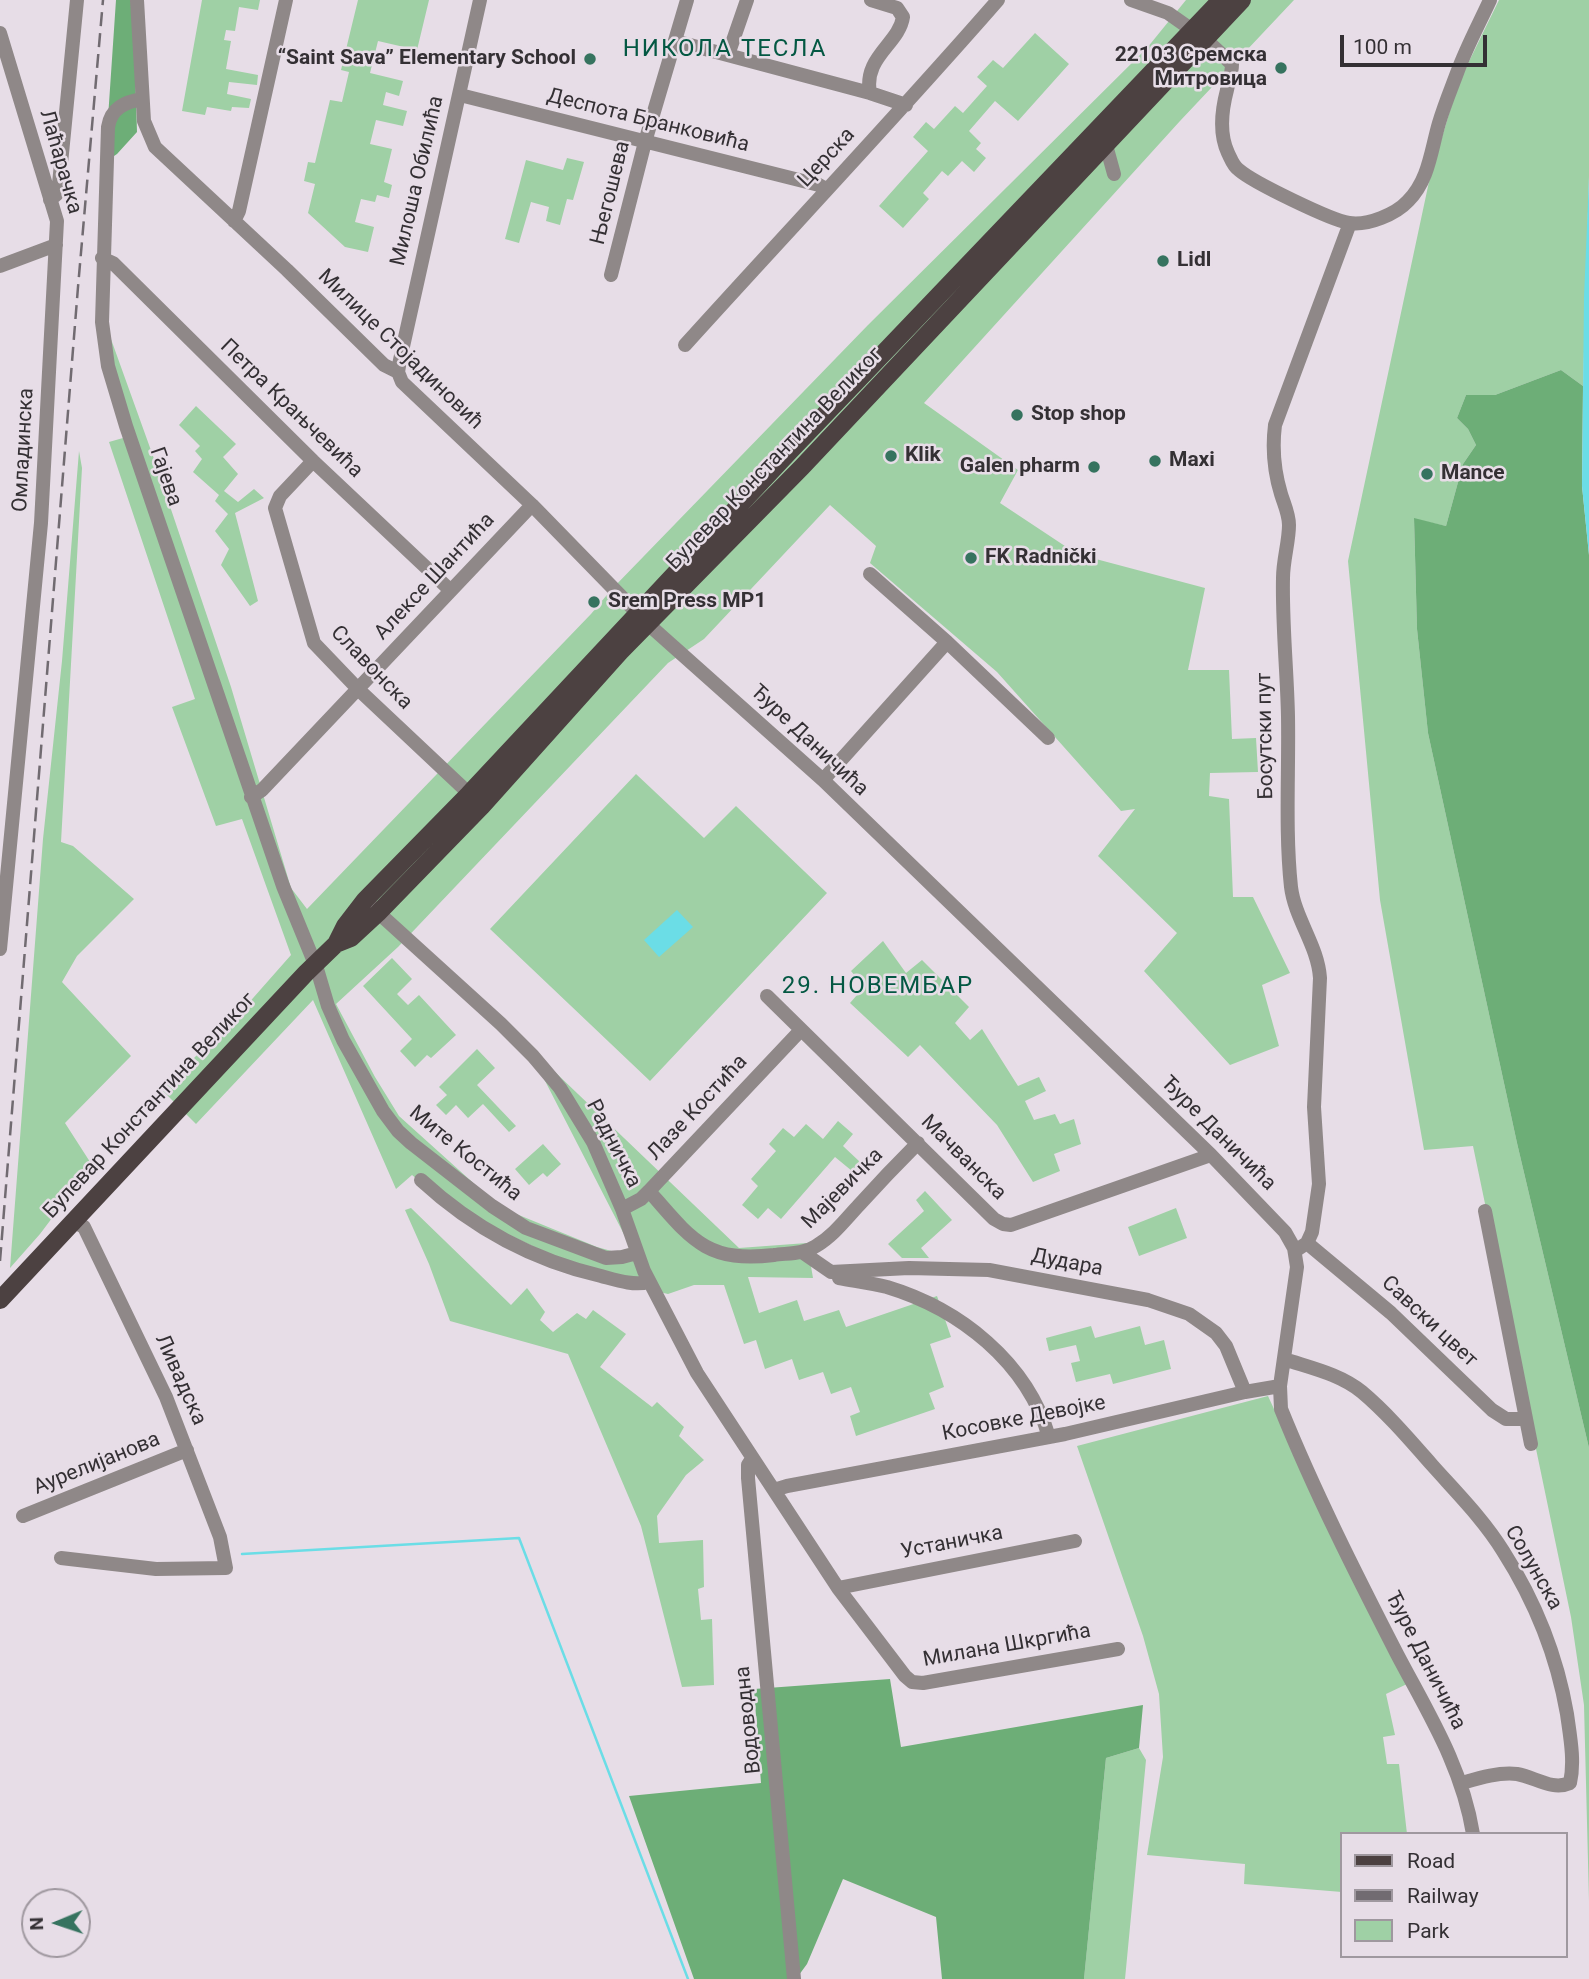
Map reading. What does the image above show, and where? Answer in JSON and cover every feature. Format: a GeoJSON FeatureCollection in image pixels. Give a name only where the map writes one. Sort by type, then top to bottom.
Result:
{"type":"FeatureCollection","features":[{"type":"Feature","properties":{"kind":"main road","name":"Булевар Константина Великог"},"geometry":{"type":"LineString","coordinates":[[643,618],[802,467],[1106,145],[1198,35],[1221,0]]}},
{"type":"Feature","properties":{"kind":"main road","name":"Булевар Константина Великог"},"geometry":{"type":"LineString","coordinates":[[0,1300],[315,964],[336,944],[351,938],[371,906],[475,800],[643,618],[1198,35],[1242,0]]}},
{"type":"Feature","properties":{"kind":"street"},"geometry":{"type":"LineString","coordinates":[[50,200],[57,194],[60,184],[77,0]]}},
{"type":"Feature","properties":{"kind":"street"},"geometry":{"type":"LineString","coordinates":[[137,0],[142,99]]}},
{"type":"Feature","properties":{"kind":"street"},"geometry":{"type":"LineString","coordinates":[[234,221],[239,211],[286,0]]}},
{"type":"Feature","properties":{"kind":"street","name":"Милоша Обилића"},"geometry":{"type":"LineString","coordinates":[[398,372],[481,0]]}},
{"type":"Feature","properties":{"kind":"street","name":"Његошева"},"geometry":{"type":"LineString","coordinates":[[611,275],[645,142],[687,0]]}},
{"type":"Feature","properties":{"kind":"street"},"geometry":{"type":"LineString","coordinates":[[728,55],[747,0]]}},
{"type":"Feature","properties":{"kind":"street"},"geometry":{"type":"LineString","coordinates":[[870,93],[874,62],[903,21],[897,8],[871,0]]}},
{"type":"Feature","properties":{"kind":"street","name":"Церска"},"geometry":{"type":"LineString","coordinates":[[685,345],[826,189],[906,106],[999,0]]}},
{"type":"Feature","properties":{"kind":"street"},"geometry":{"type":"LineString","coordinates":[[1131,0],[1168,13],[1232,64],[1233,76],[1227,87],[1222,121],[1224,143],[1237,169],[1317,211],[1350,223],[1376,219],[1392,213],[1407,203],[1418,188],[1428,167],[1439,123],[1458,68],[1490,0]]}},
{"type":"Feature","properties":{"kind":"street","name":"Лаћарачка"},"geometry":{"type":"LineString","coordinates":[[0,33],[57,221],[56,245],[0,266]]}},
{"type":"Feature","properties":{"kind":"street"},"geometry":{"type":"LineString","coordinates":[[675,41],[870,93],[906,106]]}},
{"type":"Feature","properties":{"kind":"street","name":"Деспота Бранковића"},"geometry":{"type":"LineString","coordinates":[[460,95],[819,185],[826,189]]}},
{"type":"Feature","properties":{"kind":"street","name":"Милице Стојадиновић"},"geometry":{"type":"LineString","coordinates":[[142,99],[144,121],[155,148],[384,365],[398,372],[405,386],[532,505],[643,618]]}},
{"type":"Feature","properties":{"kind":"street","name":"Гајева"},"geometry":{"type":"LineString","coordinates":[[142,99],[123,105],[112,114],[109,121],[102,258],[103,344],[114,390],[251,797],[282,886],[315,964]]}},
{"type":"Feature","properties":{"kind":"street"},"geometry":{"type":"LineString","coordinates":[[1106,145],[1114,174]]}},
{"type":"Feature","properties":{"kind":"street","name":"Босутски пут"},"geometry":{"type":"LineString","coordinates":[[1301,1247],[1312,1232],[1319,1184],[1314,1107],[1320,978],[1317,959],[1297,913],[1291,889],[1283,594],[1284,553],[1289,518],[1276,471],[1274,435],[1284,400],[1350,223]]}},
{"type":"Feature","properties":{"kind":"street","name":"Омладинска"},"geometry":{"type":"LineString","coordinates":[[0,949],[41,523],[56,245]]}},
{"type":"Feature","properties":{"kind":"street","name":"Петра Крањчевића"},"geometry":{"type":"LineString","coordinates":[[102,258],[113,263],[313,461],[450,590]]}},
{"type":"Feature","properties":{"kind":"street","name":"Славонска"},"geometry":{"type":"LineString","coordinates":[[313,461],[280,496],[275,504],[275,512],[314,643],[359,690],[475,800]]}},
{"type":"Feature","properties":{"kind":"street","name":"Алексе Шантића"},"geometry":{"type":"LineString","coordinates":[[251,797],[262,790],[359,690],[532,505]]}},
{"type":"Feature","properties":{"kind":"street"},"geometry":{"type":"LineString","coordinates":[[870,574],[947,642],[1048,738]]}},
{"type":"Feature","properties":{"kind":"street","name":"Ђуре Даничића"},"geometry":{"type":"LineString","coordinates":[[643,618],[822,780],[1212,1154],[1301,1247],[1280,1386],[1281,1409],[1352,1565],[1443,1739],[1462,1783],[1473,1832]]}},
{"type":"Feature","properties":{"kind":"street"},"geometry":{"type":"LineString","coordinates":[[822,780],[947,642]]}},
{"type":"Feature","properties":{"kind":"street","name":"Радничка"},"geometry":{"type":"LineString","coordinates":[[371,906],[501,1024],[560,1088],[593,1142],[649,1282],[697,1373],[752,1459]]}},
{"type":"Feature","properties":{"kind":"street","name":"Мите Костића"},"geometry":{"type":"LineString","coordinates":[[315,964],[327,1006],[343,1040],[383,1111],[398,1131],[492,1206],[526,1228],[606,1258],[622,1258],[637,1253]]}},
{"type":"Feature","properties":{"kind":"street","name":"Мачванска"},"geometry":{"type":"LineString","coordinates":[[767,996],[993,1219],[1008,1225],[1212,1154]]}},
{"type":"Feature","properties":{"kind":"street","name":"Лазе Костића"},"geometry":{"type":"LineString","coordinates":[[622,1209],[641,1199],[800,1031]]}},
{"type":"Feature","properties":{"kind":"street","name":"Мајевичка"},"geometry":{"type":"LineString","coordinates":[[649,1191],[687,1232],[708,1249],[734,1257],[802,1252],[815,1247],[833,1233],[918,1143]]}},
{"type":"Feature","properties":{"kind":"street"},"geometry":{"type":"LineString","coordinates":[[421,1180],[461,1213],[514,1247],[558,1265],[595,1275],[637,1284],[649,1282]]}},
{"type":"Feature","properties":{"kind":"street"},"geometry":{"type":"LineString","coordinates":[[1485,1211],[1531,1444]]}},
{"type":"Feature","properties":{"kind":"street","name":"Ливадска"},"geometry":{"type":"LineString","coordinates":[[61,1558],[156,1569],[226,1568],[220,1538],[166,1397],[84,1227],[73,1220]]}},
{"type":"Feature","properties":{"kind":"street","name":"Савски цвет"},"geometry":{"type":"LineString","coordinates":[[1301,1247],[1338,1266],[1492,1410],[1506,1419],[1526,1419]]}},
{"type":"Feature","properties":{"kind":"street"},"geometry":{"type":"LineString","coordinates":[[802,1252],[827,1270],[836,1272],[840,1278],[888,1288],[929,1304],[974,1332],[996,1351],[1030,1390],[1043,1416],[1049,1437]]}},
{"type":"Feature","properties":{"kind":"street","name":"Дудара"},"geometry":{"type":"LineString","coordinates":[[836,1272],[909,1268],[989,1270],[1148,1300],[1189,1314],[1216,1333],[1226,1346],[1245,1392]]}},
{"type":"Feature","properties":{"kind":"street","name":"Солунска"},"geometry":{"type":"LineString","coordinates":[[1284,1359],[1342,1379],[1362,1392],[1396,1426],[1474,1512],[1503,1550],[1540,1619],[1554,1659],[1570,1732],[1570,1783],[1559,1786],[1518,1774],[1462,1783]]}},
{"type":"Feature","properties":{"kind":"street","name":"Косовке Девојке"},"geometry":{"type":"LineString","coordinates":[[774,1490],[1049,1437],[1280,1386]]}},
{"type":"Feature","properties":{"kind":"street","name":"Аурелијанова"},"geometry":{"type":"LineString","coordinates":[[23,1517],[187,1450]]}},
{"type":"Feature","properties":{"kind":"street"},"geometry":{"type":"LineString","coordinates":[[752,1459],[838,1588]]}},
{"type":"Feature","properties":{"kind":"street","name":"Водоводна"},"geometry":{"type":"LineString","coordinates":[[752,1459],[748,1470],[749,1489],[794,1979]]}},
{"type":"Feature","properties":{"kind":"street","name":"Устаничка"},"geometry":{"type":"LineString","coordinates":[[838,1588],[1075,1541]]}},
{"type":"Feature","properties":{"kind":"street","name":"Милана Шкргића"},"geometry":{"type":"LineString","coordinates":[[838,1588],[912,1682],[923,1683],[1118,1649]]}},
{"type":"Feature","properties":{"kind":"green space"},"geometry":{"type":"Polygon","coordinates":[[[116,0],[133,0],[137,132],[117,154],[105,162],[116,0]]]}},
{"type":"Feature","properties":{"kind":"green space"},"geometry":{"type":"Polygon","coordinates":[[[202,0],[260,0],[258,10],[239,7],[235,31],[226,30],[224,40],[231,41],[226,69],[258,75],[257,85],[229,82],[227,94],[251,99],[249,108],[232,107],[231,111],[207,107],[205,115],[182,111],[202,0]]]}},
{"type":"Feature","properties":{"kind":"green space"},"geometry":{"type":"Polygon","coordinates":[[[358,0],[429,0],[417,50],[378,41],[370,73],[403,81],[399,96],[386,92],[383,105],[407,111],[403,126],[376,120],[370,144],[392,149],[384,182],[392,185],[389,198],[377,195],[375,202],[361,199],[355,222],[374,227],[368,252],[345,247],[308,213],[315,184],[304,181],[308,162],[315,163],[330,100],[342,102],[349,72],[341,70],[358,0]]]}},
{"type":"Feature","properties":{"kind":"green space"},"geometry":{"type":"Polygon","coordinates":[[[1186,0],[1294,0],[1180,121],[924,403],[1018,470],[1000,503],[1077,554],[1205,588],[1188,670],[1229,670],[1232,739],[1256,738],[1258,772],[1210,773],[1209,796],[1229,799],[1233,897],[1253,897],[1290,973],[1262,985],[1279,1046],[1230,1065],[1144,971],[1177,933],[1098,856],[1135,809],[1121,811],[997,672],[870,563],[876,546],[830,505],[704,639],[668,663],[398,947],[336,1004],[399,1116],[480,1189],[509,1211],[597,1247],[615,1252],[631,1248],[542,1075],[555,1072],[739,1248],[807,1243],[813,1278],[748,1277],[759,1313],[797,1300],[804,1321],[839,1310],[846,1327],[937,1296],[951,1337],[930,1344],[944,1387],[929,1393],[935,1409],[856,1436],[850,1416],[860,1412],[851,1387],[831,1394],[823,1372],[799,1380],[792,1359],[765,1369],[756,1340],[744,1344],[724,1285],[694,1285],[668,1294],[599,1278],[449,1206],[412,1175],[396,1189],[313,1000],[196,1124],[162,1090],[246,1006],[291,955],[242,819],[216,826],[172,707],[195,699],[109,442],[123,438],[98,303],[231,687],[291,888],[307,909],[868,325],[1147,48],[1186,0]]]}},
{"type":"Feature","properties":{"kind":"green space"},"geometry":{"type":"Polygon","coordinates":[[[1499,0],[1589,0],[1589,176],[1583,386],[1561,370],[1495,395],[1466,395],[1457,418],[1468,429],[1476,445],[1463,464],[1446,526],[1414,519],[1417,629],[1428,733],[1517,1143],[1589,1448],[1589,1901],[1584,1705],[1571,1617],[1473,1146],[1424,1150],[1380,900],[1348,561],[1430,177],[1458,84],[1499,0]]]}},
{"type":"Feature","properties":{"kind":"green space"},"geometry":{"type":"Polygon","coordinates":[[[1035,33],[1069,64],[1018,121],[995,101],[969,131],[981,143],[976,149],[986,158],[974,172],[962,161],[948,176],[942,171],[923,193],[929,199],[903,228],[879,206],[928,151],[913,137],[926,122],[934,129],[955,106],[963,113],[987,86],[977,77],[993,60],[1003,68],[1035,33]]]}},
{"type":"Feature","properties":{"kind":"green space"},"geometry":{"type":"Polygon","coordinates":[[[567,158],[584,162],[573,200],[567,199],[560,225],[546,221],[549,207],[531,202],[519,243],[505,239],[526,160],[563,170],[567,158]]]}},
{"type":"Feature","properties":{"kind":"green space"},"geometry":{"type":"Polygon","coordinates":[[[1561,370],[1583,386],[1582,486],[1589,555],[1589,1448],[1517,1143],[1428,733],[1417,629],[1414,518],[1446,526],[1463,464],[1476,445],[1468,429],[1457,418],[1466,395],[1495,395],[1561,370]]]}},
{"type":"Feature","properties":{"kind":"green space"},"geometry":{"type":"Polygon","coordinates":[[[196,406],[236,444],[223,457],[238,474],[224,491],[238,502],[254,489],[264,498],[235,513],[258,601],[250,606],[221,565],[229,549],[215,531],[228,514],[215,501],[219,495],[193,472],[202,459],[195,451],[200,446],[179,425],[196,406]]]}},
{"type":"Feature","properties":{"kind":"green space"},"geometry":{"type":"Polygon","coordinates":[[[79,451],[82,468],[61,842],[73,846],[134,899],[77,956],[62,982],[131,1056],[65,1123],[92,1165],[40,1234],[10,1268],[43,839],[62,661],[79,451]]]}},
{"type":"Feature","properties":{"kind":"green space"},"geometry":{"type":"Polygon","coordinates":[[[636,774],[704,838],[736,806],[827,893],[650,1081],[490,929],[636,774]]]}},
{"type":"Feature","properties":{"kind":"green space"},"geometry":{"type":"Polygon","coordinates":[[[883,941],[906,973],[922,960],[969,1007],[955,1023],[970,1040],[982,1029],[1018,1086],[1039,1077],[1046,1091],[1025,1101],[1034,1120],[1055,1114],[1060,1124],[1074,1119],[1081,1144],[1054,1154],[1060,1171],[1033,1182],[997,1125],[920,1045],[908,1057],[850,1003],[864,987],[851,971],[883,941]]]}},
{"type":"Feature","properties":{"kind":"green space"},"geometry":{"type":"Polygon","coordinates":[[[392,958],[412,979],[397,994],[408,1005],[419,995],[456,1035],[431,1058],[427,1055],[415,1067],[400,1051],[412,1039],[363,986],[392,958]]]}},
{"type":"Feature","properties":{"kind":"green space"},"geometry":{"type":"Polygon","coordinates":[[[477,1049],[495,1068],[477,1085],[516,1126],[509,1132],[483,1104],[468,1118],[456,1105],[446,1115],[436,1105],[447,1095],[439,1087],[477,1049]]]}},
{"type":"Feature","properties":{"kind":"green space"},"geometry":{"type":"Polygon","coordinates":[[[838,1121],[853,1134],[843,1146],[860,1162],[852,1171],[835,1157],[781,1219],[768,1208],[758,1219],[742,1205],[758,1186],[751,1179],[776,1151],[769,1144],[783,1128],[794,1137],[806,1124],[823,1139],[838,1121]]]}},
{"type":"Feature","properties":{"kind":"green space"},"geometry":{"type":"Polygon","coordinates":[[[543,1144],[561,1164],[547,1177],[543,1173],[529,1185],[515,1169],[543,1144]]]}},
{"type":"Feature","properties":{"kind":"green space"},"geometry":{"type":"Polygon","coordinates":[[[925,1191],[952,1220],[921,1248],[929,1258],[902,1258],[888,1244],[924,1211],[916,1200],[925,1191]]]}},
{"type":"Feature","properties":{"kind":"green space"},"geometry":{"type":"Polygon","coordinates":[[[411,1208],[511,1305],[527,1288],[545,1312],[540,1320],[553,1332],[577,1313],[586,1319],[593,1310],[626,1334],[600,1367],[652,1407],[657,1402],[684,1427],[679,1436],[704,1460],[686,1475],[657,1516],[659,1543],[703,1540],[704,1587],[698,1589],[701,1620],[712,1619],[714,1685],[682,1687],[641,1526],[568,1354],[450,1321],[405,1210],[411,1208]]]}},
{"type":"Feature","properties":{"kind":"green space"},"geometry":{"type":"Polygon","coordinates":[[[1176,1208],[1187,1238],[1139,1256],[1128,1227],[1176,1208]]]}},
{"type":"Feature","properties":{"kind":"green space"},"geometry":{"type":"Polygon","coordinates":[[[1091,1326],[1095,1338],[1140,1326],[1145,1345],[1164,1340],[1171,1369],[1113,1384],[1110,1374],[1076,1382],[1071,1363],[1080,1361],[1076,1345],[1049,1351],[1046,1338],[1091,1326]]]}},
{"type":"Feature","properties":{"kind":"green space"},"geometry":{"type":"Polygon","coordinates":[[[1268,1396],[1332,1535],[1407,1684],[1386,1694],[1395,1735],[1383,1737],[1387,1764],[1399,1764],[1407,1832],[1340,1832],[1340,1892],[1244,1884],[1245,1864],[1147,1855],[1163,1757],[1159,1694],[1143,1636],[1077,1446],[1268,1396]]]}},
{"type":"Feature","properties":{"kind":"green space"},"geometry":{"type":"Polygon","coordinates":[[[890,1679],[901,1747],[1143,1705],[1139,1748],[1106,1758],[1084,1979],[942,1979],[936,1917],[843,1879],[807,1964],[796,1979],[694,1979],[629,1796],[761,1783],[754,1689],[890,1679]]]}},
{"type":"Feature","properties":{"kind":"green space"},"geometry":{"type":"Polygon","coordinates":[[[1139,1748],[1146,1760],[1125,1979],[1084,1979],[1106,1758],[1139,1748]]]}},
{"type":"Feature","properties":{"kind":"water"},"geometry":{"type":"Polygon","coordinates":[[[1589,177],[1589,555],[1582,486],[1584,297],[1589,177]]]}},
{"type":"Feature","properties":{"kind":"water"},"geometry":{"type":"Polygon","coordinates":[[[677,910],[693,927],[659,957],[644,940],[677,910]]]}},
{"type":"Feature","properties":{"kind":"waterway"},"geometry":{"type":"LineString","coordinates":[[242,1554],[519,1538],[688,1979]]}},
{"type":"Feature","properties":{"kind":"railway"},"geometry":{"type":"LineString","coordinates":[[0,1261],[103,0]]}},
{"type":"Feature","properties":{"kind":"place","name":"“Saint Sava” Elementary School"},"geometry":{"type":"Point","coordinates":[590,59]}},
{"type":"Feature","properties":{"kind":"place","name":"22103 Сремска Митровица"},"geometry":{"type":"Point","coordinates":[1281,68]}},
{"type":"Feature","properties":{"kind":"place","name":"Lidl"},"geometry":{"type":"Point","coordinates":[1163,261]}},
{"type":"Feature","properties":{"kind":"place","name":"Stop shop"},"geometry":{"type":"Point","coordinates":[1017,415]}},
{"type":"Feature","properties":{"kind":"place","name":"Klik"},"geometry":{"type":"Point","coordinates":[891,456]}},
{"type":"Feature","properties":{"kind":"place","name":"Maxi"},"geometry":{"type":"Point","coordinates":[1155,461]}},
{"type":"Feature","properties":{"kind":"place","name":"Galen pharm"},"geometry":{"type":"Point","coordinates":[1094,467]}},
{"type":"Feature","properties":{"kind":"place","name":"Mance"},"geometry":{"type":"Point","coordinates":[1427,474]}},
{"type":"Feature","properties":{"kind":"place","name":"FK Radnički"},"geometry":{"type":"Point","coordinates":[971,558]}},
{"type":"Feature","properties":{"kind":"place","name":"Srem Press MP1"},"geometry":{"type":"Point","coordinates":[594,602]}},
{"type":"Feature","properties":{"kind":"district","name":"НИКОЛА ТЕСЛА"},"geometry":{"type":"Point","coordinates":[725,50]}},
{"type":"Feature","properties":{"kind":"district","name":"29. НОВЕМБАР"},"geometry":{"type":"Point","coordinates":[878,987]}}]}
